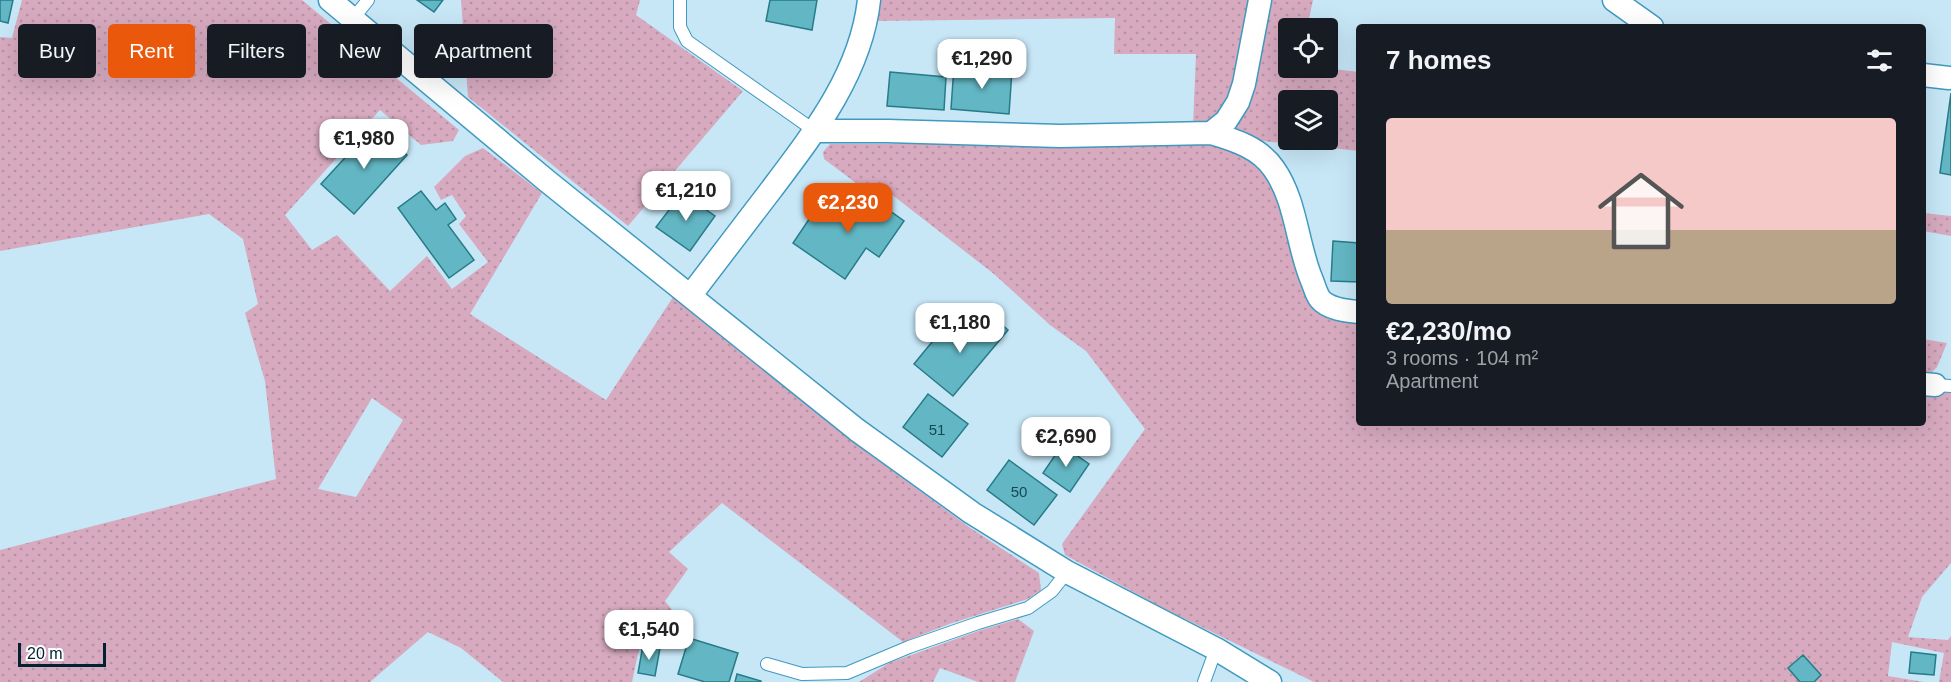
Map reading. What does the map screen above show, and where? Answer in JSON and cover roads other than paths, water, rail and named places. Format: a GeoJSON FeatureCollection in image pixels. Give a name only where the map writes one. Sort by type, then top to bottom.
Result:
{"type":"FeatureCollection","features":[{"type":"Feature","properties":{"kind":"street"},"geometry":{"type":"LineString","coordinates":[[330,0],[547,181],[856,430],[972,513],[1067,572],[1216,649],[1270,682]]}},
{"type":"Feature","properties":{"kind":"street"},"geometry":{"type":"LineString","coordinates":[[690,296],[815,131],[847,76],[867,22],[869,0]]}},
{"type":"Feature","properties":{"kind":"street"},"geometry":{"type":"LineString","coordinates":[[1211,133],[1226,121],[1238,102],[1244,84],[1260,0]]}},
{"type":"Feature","properties":{"kind":"street"},"geometry":{"type":"LineString","coordinates":[[1614,0],[1648,24]]}},
{"type":"Feature","properties":{"kind":"street"},"geometry":{"type":"LineString","coordinates":[[1926,75],[1949,78]]}},
{"type":"Feature","properties":{"kind":"street"},"geometry":{"type":"LineString","coordinates":[[815,131],[1060,136],[1211,133],[1230,138],[1254,149],[1274,168],[1284,186],[1306,265],[1321,301],[1334,308],[1356,312]]}},
{"type":"Feature","properties":{"kind":"lane"},"geometry":{"type":"LineString","coordinates":[[352,20],[368,0]]}},
{"type":"Feature","properties":{"kind":"lane"},"geometry":{"type":"LineString","coordinates":[[680,0],[680,27],[687,41],[815,131]]}},
{"type":"Feature","properties":{"kind":"lane"},"geometry":{"type":"LineString","coordinates":[[767,664],[802,674],[847,673],[909,647],[1028,608],[1052,591],[1067,572]]}},
{"type":"Feature","properties":{"kind":"lane"},"geometry":{"type":"LineString","coordinates":[[1204,682],[1216,649]]}}]}
